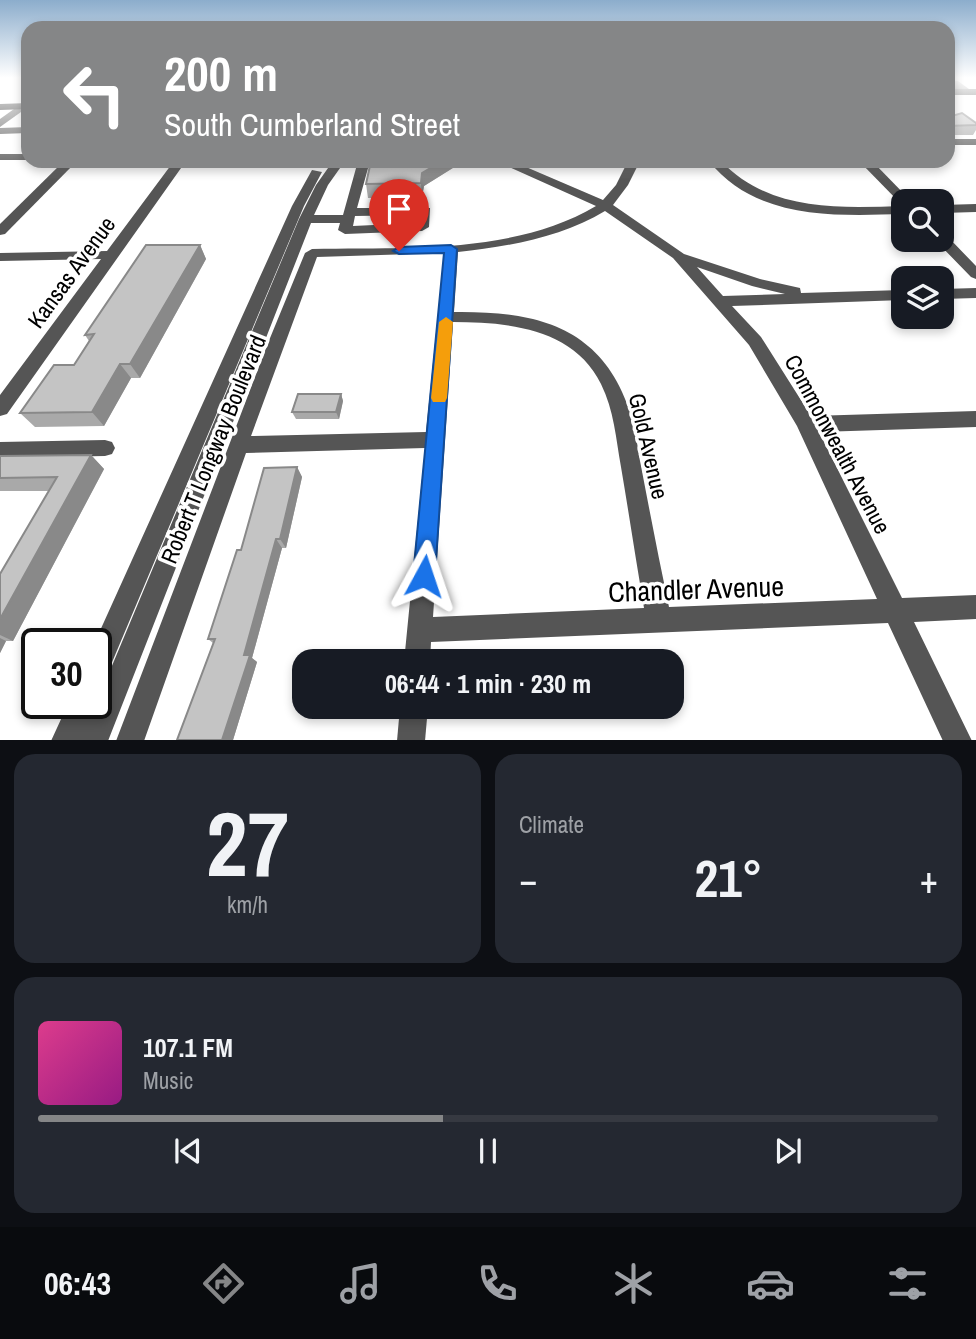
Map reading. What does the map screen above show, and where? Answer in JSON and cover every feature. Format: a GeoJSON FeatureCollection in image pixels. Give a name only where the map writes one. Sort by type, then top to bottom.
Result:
{"type":"FeatureCollection","features":[{"type":"Feature","properties":{"kind":"street"},"geometry":{"type":"LineString","coordinates":[[0,124],[6,116]]}},
{"type":"Feature","properties":{"kind":"street"},"geometry":{"type":"LineString","coordinates":[[0,131],[21,130]]}},
{"type":"Feature","properties":{"kind":"street"},"geometry":{"type":"LineString","coordinates":[[955,142],[976,142]]}},
{"type":"Feature","properties":{"kind":"street"},"geometry":{"type":"LineString","coordinates":[[0,157],[21,157]]}},
{"type":"Feature","properties":{"kind":"street"},"geometry":{"type":"LineString","coordinates":[[0,231],[64,168]]}},
{"type":"Feature","properties":{"kind":"street","name":"Kansas Avenue"},"geometry":{"type":"LineString","coordinates":[[0,409],[175,168]]}},
{"type":"Feature","properties":{"kind":"street","name":"Robert T Longway Boulevard"},"geometry":{"type":"LineString","coordinates":[[94,740],[302,219],[312,178],[320,168]]}},
{"type":"Feature","properties":{"kind":"street","name":"Robert T Longway Boulevard"},"geometry":{"type":"LineString","coordinates":[[112,635],[302,219],[334,168]]}},
{"type":"Feature","properties":{"kind":"street"},"geometry":{"type":"LineString","coordinates":[[302,219],[349,216],[425,211],[422,227],[345,230],[349,216],[362,168]]}},
{"type":"Feature","properties":{"kind":"street","name":"Commonwealth Avenue"},"geometry":{"type":"LineString","coordinates":[[518,168],[605,205],[677,256],[755,341],[805,423],[958,740]]}},
{"type":"Feature","properties":{"kind":"street"},"geometry":{"type":"LineString","coordinates":[[130,740],[238,445],[312,253],[451,249],[502,243],[544,233],[605,205],[631,168]]}},
{"type":"Feature","properties":{"kind":"street"},"geometry":{"type":"LineString","coordinates":[[720,168],[740,185],[767,197],[799,206],[835,211],[891,210]]}},
{"type":"Feature","properties":{"kind":"street"},"geometry":{"type":"LineString","coordinates":[[872,168],[893,189]]}},
{"type":"Feature","properties":{"kind":"street"},"geometry":{"type":"LineString","coordinates":[[954,209],[976,208]]}},
{"type":"Feature","properties":{"kind":"street"},"geometry":{"type":"LineString","coordinates":[[418,649],[451,249]]}},
{"type":"Feature","properties":{"kind":"street"},"geometry":{"type":"LineString","coordinates":[[954,251],[976,274]]}},
{"type":"Feature","properties":{"kind":"street"},"geometry":{"type":"LineString","coordinates":[[0,257],[111,255]]}},
{"type":"Feature","properties":{"kind":"street"},"geometry":{"type":"LineString","coordinates":[[677,256],[757,283],[825,297]]}},
{"type":"Feature","properties":{"kind":"street"},"geometry":{"type":"LineString","coordinates":[[954,294],[976,293]]}},
{"type":"Feature","properties":{"kind":"street"},"geometry":{"type":"LineString","coordinates":[[721,301],[891,295]]}},
{"type":"Feature","properties":{"kind":"street","name":"Gold Avenue"},"geometry":{"type":"LineString","coordinates":[[447,317],[510,318],[549,329],[586,351],[604,374],[620,409],[659,620]]}},
{"type":"Feature","properties":{"kind":"street"},"geometry":{"type":"LineString","coordinates":[[805,423],[824,425],[976,419]]}},
{"type":"Feature","properties":{"kind":"street"},"geometry":{"type":"LineString","coordinates":[[238,445],[435,440]]}},
{"type":"Feature","properties":{"kind":"street"},"geometry":{"type":"LineString","coordinates":[[0,450],[105,449]]}},
{"type":"Feature","properties":{"kind":"street","name":"Chandler Avenue"},"geometry":{"type":"LineString","coordinates":[[419,631],[976,607]]}},
{"type":"Feature","properties":{"kind":"street"},"geometry":{"type":"LineString","coordinates":[[65,740],[75,719]]}},
{"type":"Feature","properties":{"kind":"street"},"geometry":{"type":"LineString","coordinates":[[411,740],[413,719]]}},
{"type":"Feature","properties":{"kind":"building"},"geometry":{"type":"Polygon","coordinates":[[[962,113],[976,125],[955,126],[955,115],[962,113]]]}},
{"type":"Feature","properties":{"kind":"building"},"geometry":{"type":"Polygon","coordinates":[[[369,168],[430,168],[422,173],[421,183],[366,184],[369,168]]]}},
{"type":"Feature","properties":{"kind":"building"},"geometry":{"type":"Polygon","coordinates":[[[146,245],[200,245],[130,364],[120,364],[92,412],[20,413],[54,365],[74,365],[94,334],[85,335],[146,245]]]}},
{"type":"Feature","properties":{"kind":"building"},"geometry":{"type":"Polygon","coordinates":[[[298,394],[341,394],[336,412],[292,412],[298,394]]]}},
{"type":"Feature","properties":{"kind":"building"},"geometry":{"type":"Polygon","coordinates":[[[91,455],[0,619],[0,574],[57,477],[0,478],[0,456],[91,455]]]}},
{"type":"Feature","properties":{"kind":"building"},"geometry":{"type":"Polygon","coordinates":[[[297,467],[280,539],[276,539],[244,655],[250,655],[222,740],[177,740],[215,639],[208,639],[237,550],[241,550],[264,468],[297,467]]]}},
{"type":"Feature","properties":{"kind":"slow traffic"},"geometry":{"type":"LineString","coordinates":[[439,398],[446,322]]}},
{"type":"Feature","properties":{"kind":"route"},"geometry":{"type":"LineString","coordinates":[[399,251],[451,249],[424,576]]}}]}
